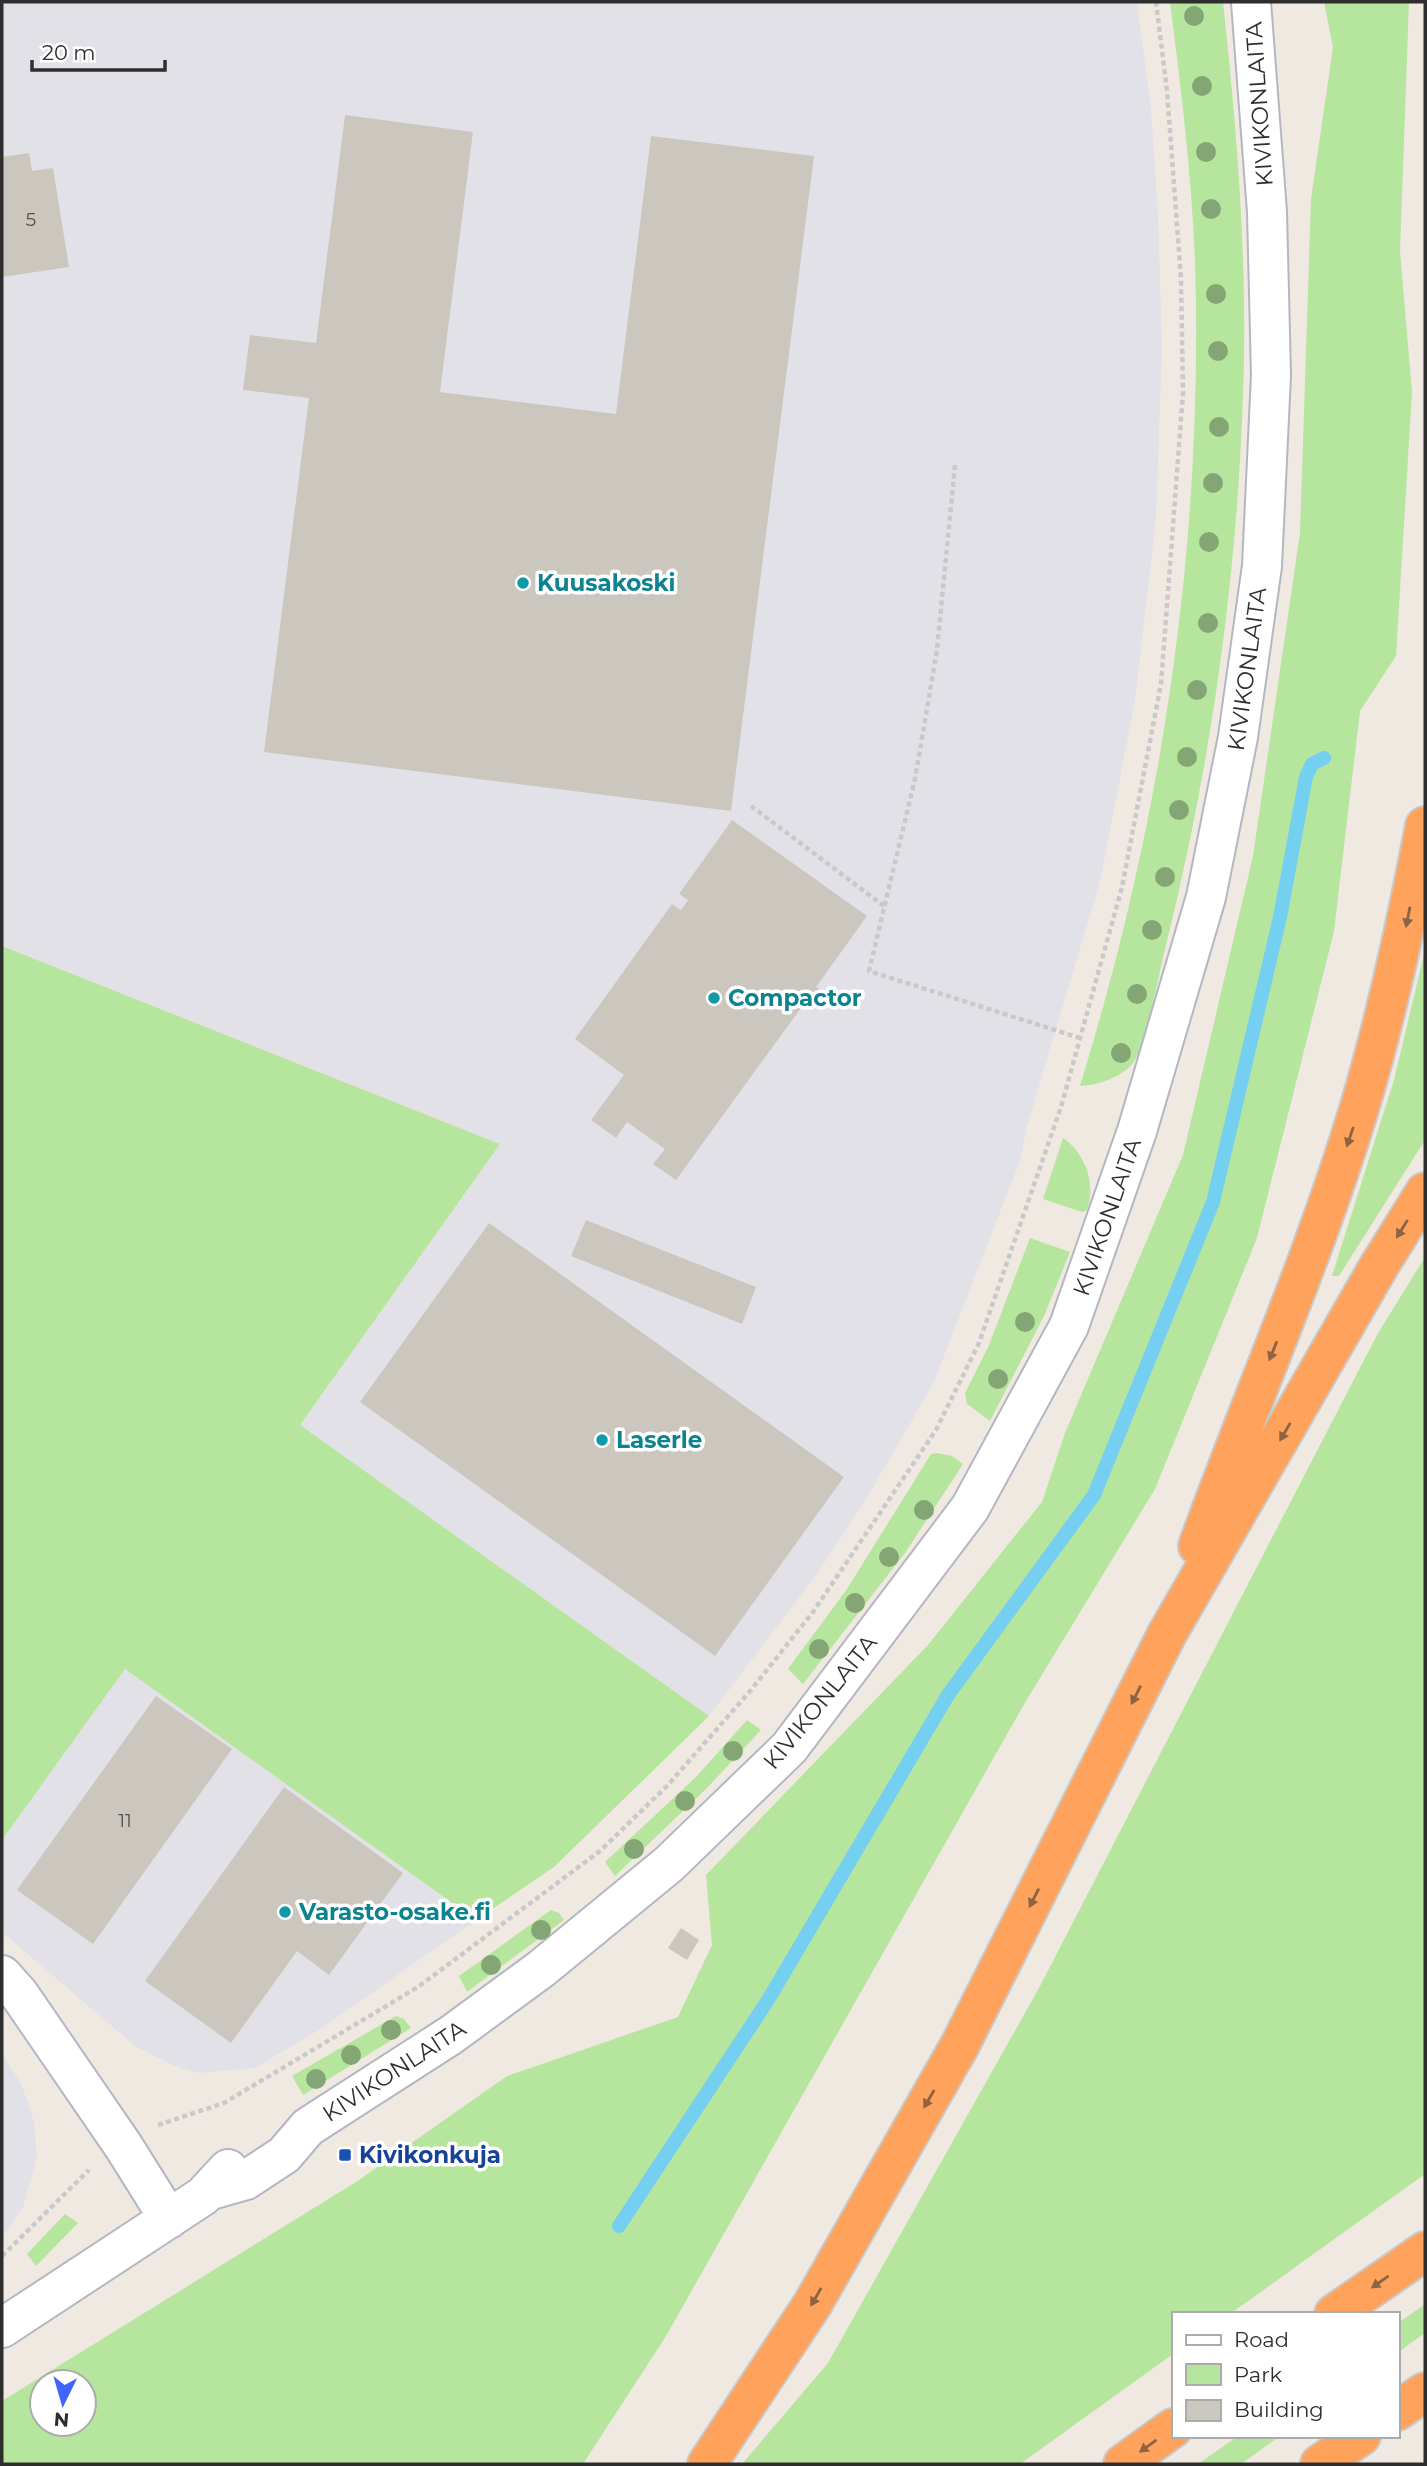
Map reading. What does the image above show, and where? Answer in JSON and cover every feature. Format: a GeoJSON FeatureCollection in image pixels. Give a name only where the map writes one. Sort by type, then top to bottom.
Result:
{"type":"FeatureCollection","features":[{"type":"Feature","properties":{"kind":"highway"},"geometry":{"type":"LineString","coordinates":[[1167,1634],[1231,1454],[1290,1311],[1359,1109],[1405,934],[1425,826]]}},
{"type":"Feature","properties":{"kind":"highway"},"geometry":{"type":"LineString","coordinates":[[707,2464],[812,2305],[960,2045],[1167,1634],[1379,1266],[1425,1192]]}},
{"type":"Feature","properties":{"kind":"highway"},"geometry":{"type":"LineString","coordinates":[[1337,2312],[1425,2251]]}},
{"type":"Feature","properties":{"kind":"highway"},"geometry":{"type":"LineString","coordinates":[[1399,2410],[1425,2392]]}},
{"type":"Feature","properties":{"kind":"highway"},"geometry":{"type":"LineString","coordinates":[[1123,2464],[1172,2429]]}},
{"type":"Feature","properties":{"kind":"highway"},"geometry":{"type":"LineString","coordinates":[[1320,2464],[1358,2438]]}},
{"type":"Feature","properties":{"kind":"street","name":"KIVIKONLAITA"},"geometry":{"type":"LineString","coordinates":[[2,2328],[211,2190],[246,2180],[285,2155],[308,2127],[451,2035],[541,1969],[669,1864],[789,1748],[970,1508],[1069,1326],[1137,1131],[1206,898],[1242,711],[1262,566],[1271,375],[1267,212],[1251,2]]}},
{"type":"Feature","properties":{"kind":"street"},"geometry":{"type":"LineString","coordinates":[[2,1975],[19,1994],[124,2147],[169,2219]]}},
{"type":"Feature","properties":{"kind":"path"},"geometry":{"type":"LineString","coordinates":[[162,2122],[224,2102],[418,1987],[490,1936],[600,1851],[667,1786],[751,1690],[813,1612],[936,1430],[979,1343],[1060,1107],[1122,887],[1161,684],[1177,509],[1183,393],[1181,278],[1167,92],[1156,2]]}},
{"type":"Feature","properties":{"kind":"path"},"geometry":{"type":"LineString","coordinates":[[955,465],[937,650],[915,779],[869,971],[1080,1038]]}},
{"type":"Feature","properties":{"kind":"path"},"geometry":{"type":"LineString","coordinates":[[751,806],[884,906]]}},
{"type":"Feature","properties":{"kind":"path"},"geometry":{"type":"LineString","coordinates":[[2,2256],[16,2245],[81,2176]]}},
{"type":"Feature","properties":{"kind":"shaded area"},"geometry":{"type":"Polygon","coordinates":[[[2,2],[1137,2],[1151,109],[1158,212],[1162,350],[1156,519],[1135,700],[1100,882],[1027,1126],[1020,1161],[933,1384],[868,1496],[817,1574],[709,1716],[300,1425],[500,1144],[2,946],[2,2]]]}},
{"type":"Feature","properties":{"kind":"shaded area"},"geometry":{"type":"Polygon","coordinates":[[[125,1669],[476,1920],[319,2030],[255,2068],[198,2073],[172,2065],[135,2046],[2,1932],[2,1840],[125,1669]]]}},
{"type":"Feature","properties":{"kind":"shaded area"},"geometry":{"type":"Polygon","coordinates":[[[2,2054],[20,2082],[28,2102],[34,2122],[37,2158],[23,2207],[2,2237],[2,2054]]]}},
{"type":"Feature","properties":{"kind":"green space"},"geometry":{"type":"Polygon","coordinates":[[[1170,2],[1223,2],[1243,246],[1243,394],[1235,533],[1209,740],[1182,877],[1149,1021],[1140,1050],[1130,1066],[1110,1079],[1080,1086],[1108,990],[1152,796],[1169,699],[1190,503],[1195,404],[1195,266],[1188,153],[1170,2]]]}},
{"type":"Feature","properties":{"kind":"green space"},"geometry":{"type":"Polygon","coordinates":[[[1324,2],[1409,2],[1400,251],[1412,392],[1396,656],[1360,711],[1334,931],[1257,1238],[1155,1489],[1023,1706],[666,2336],[583,2464],[2,2464],[2,2401],[28,2385],[28,2438],[98,2438],[98,2368],[55,2368],[356,2182],[507,2076],[678,2017],[712,1945],[706,1875],[928,1645],[1042,1502],[1065,1433],[1183,1155],[1253,856],[1300,533],[1311,199],[1333,47],[1324,2]]]}},
{"type":"Feature","properties":{"kind":"green space"},"geometry":{"type":"Polygon","coordinates":[[[2,946],[500,1144],[300,1425],[709,1716],[554,1867],[476,1920],[125,1669],[2,1840],[2,946]]]}},
{"type":"Feature","properties":{"kind":"green space"},"geometry":{"type":"Polygon","coordinates":[[[1425,950],[1425,1140],[1339,1276],[1332,1276],[1394,1080],[1425,950]]]}},
{"type":"Feature","properties":{"kind":"green space"},"geometry":{"type":"Polygon","coordinates":[[[1063,1138],[1078,1152],[1087,1170],[1089,1200],[1087,1210],[1082,1212],[1043,1199],[1063,1138]]]}},
{"type":"Feature","properties":{"kind":"green space"},"geometry":{"type":"Polygon","coordinates":[[[1030,1238],[1070,1252],[1044,1316],[990,1421],[967,1404],[965,1393],[989,1345],[1030,1238]]]}},
{"type":"Feature","properties":{"kind":"green space"},"geometry":{"type":"Polygon","coordinates":[[[1425,1257],[1425,2174],[1233,2312],[1172,2312],[1172,2355],[1020,2464],[742,2464],[828,2363],[1039,1988],[1377,1335],[1425,1257]]]}},
{"type":"Feature","properties":{"kind":"green space"},"geometry":{"type":"Polygon","coordinates":[[[931,1454],[952,1456],[963,1464],[905,1553],[803,1684],[788,1669],[847,1589],[931,1454]]]}},
{"type":"Feature","properties":{"kind":"green space"},"geometry":{"type":"Polygon","coordinates":[[[747,1720],[761,1730],[707,1788],[615,1876],[605,1862],[696,1777],[747,1720]]]}},
{"type":"Feature","properties":{"kind":"green space"},"geometry":{"type":"Polygon","coordinates":[[[551,1910],[559,1913],[564,1920],[467,1992],[459,1976],[551,1910]]]}},
{"type":"Feature","properties":{"kind":"green space"},"geometry":{"type":"Polygon","coordinates":[[[396,2016],[404,2019],[411,2028],[303,2095],[292,2076],[396,2016]]]}},
{"type":"Feature","properties":{"kind":"green space"},"geometry":{"type":"Polygon","coordinates":[[[65,2214],[78,2223],[36,2266],[27,2254],[65,2214]]]}},
{"type":"Feature","properties":{"kind":"green space"},"geometry":{"type":"Polygon","coordinates":[[[1425,2304],[1425,2333],[1399,2352],[1399,2323],[1425,2304]]]}},
{"type":"Feature","properties":{"kind":"green space"},"geometry":{"type":"Polygon","coordinates":[[[1235,2438],[1277,2438],[1241,2464],[1198,2464],[1235,2438]]]}},
{"type":"Feature","properties":{"kind":"building","name":"Kuusakoski"},"geometry":{"type":"Polygon","coordinates":[[[345,115],[473,132],[440,392],[616,414],[651,136],[814,156],[731,811],[264,752],[309,398],[243,390],[250,335],[316,343],[345,115]]]}},
{"type":"Feature","properties":{"kind":"building"},"geometry":{"type":"Polygon","coordinates":[[[29,153],[32,171],[53,168],[69,267],[2,277],[2,157],[29,153]]]}},
{"type":"Feature","properties":{"kind":"building","name":"Compactor"},"geometry":{"type":"Polygon","coordinates":[[[732,820],[867,916],[816,987],[827,994],[816,1009],[806,1001],[676,1180],[653,1164],[665,1149],[627,1122],[616,1138],[591,1120],[624,1075],[575,1039],[672,904],[681,910],[688,900],[679,894],[732,820]]]}},
{"type":"Feature","properties":{"kind":"building"},"geometry":{"type":"Polygon","coordinates":[[[586,1220],[756,1287],[742,1324],[571,1256],[586,1220]]]}},
{"type":"Feature","properties":{"kind":"building","name":"Laserle"},"geometry":{"type":"Polygon","coordinates":[[[489,1223],[844,1477],[715,1656],[360,1402],[489,1223]]]}},
{"type":"Feature","properties":{"kind":"building"},"geometry":{"type":"Polygon","coordinates":[[[156,1696],[232,1749],[93,1944],[17,1890],[156,1696]]]}},
{"type":"Feature","properties":{"kind":"building","name":"Varasto-osake.fi"},"geometry":{"type":"Polygon","coordinates":[[[284,1787],[403,1873],[329,1975],[297,1951],[231,2043],[145,1981],[284,1787]]]}},
{"type":"Feature","properties":{"kind":"building"},"geometry":{"type":"Polygon","coordinates":[[[681,1928],[699,1940],[687,1960],[668,1948],[681,1928]]]}},
{"type":"Feature","properties":{"kind":"waterway"},"geometry":{"type":"LineString","coordinates":[[619,2226],[768,2000],[948,1695],[1094,1495],[1213,1202],[1280,917],[1306,777],[1312,764],[1324,758]]}},
{"type":"Feature","properties":{"kind":"place","name":"Kuusakoski"},"geometry":{"type":"Point","coordinates":[523,583]}},
{"type":"Feature","properties":{"kind":"place","name":"Compactor"},"geometry":{"type":"Point","coordinates":[714,998]}},
{"type":"Feature","properties":{"kind":"place","name":"Laserle"},"geometry":{"type":"Point","coordinates":[602,1440]}},
{"type":"Feature","properties":{"kind":"place","name":"Varasto-osake.fi"},"geometry":{"type":"Point","coordinates":[285,1912]}},
{"type":"Feature","properties":{"kind":"place","name":"Kivikonkuja"},"geometry":{"type":"Point","coordinates":[345,2155]}}]}
